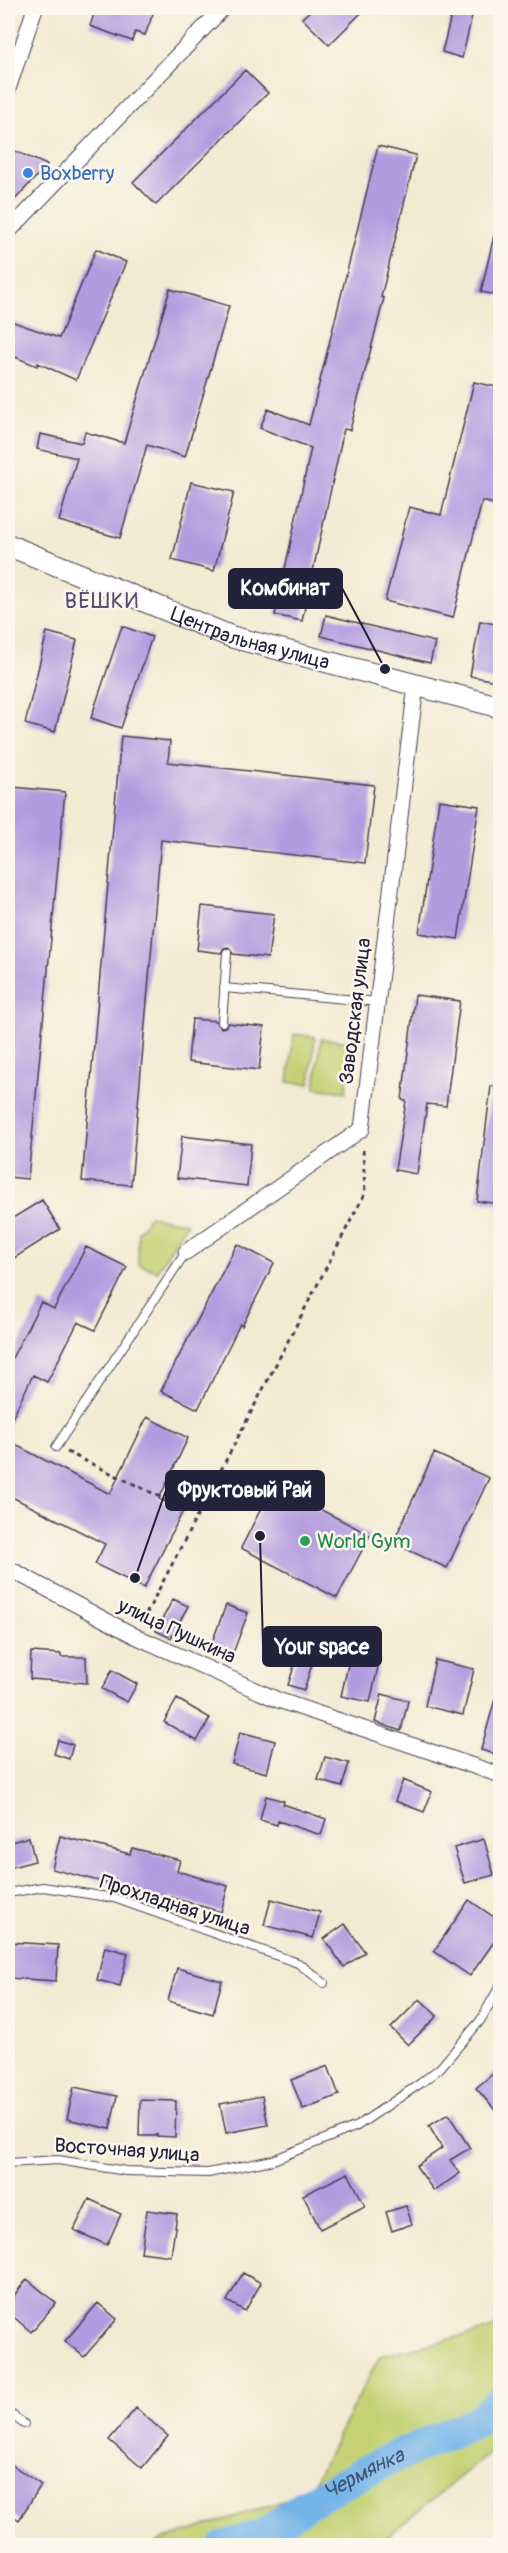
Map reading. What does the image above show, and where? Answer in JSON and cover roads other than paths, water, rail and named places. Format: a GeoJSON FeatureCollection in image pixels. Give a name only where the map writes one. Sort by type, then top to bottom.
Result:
{"type":"FeatureCollection","features":[{"type":"Feature","properties":{"kind":"street"},"geometry":{"type":"LineString","coordinates":[[8,89],[36,8]]}},
{"type":"Feature","properties":{"kind":"street"},"geometry":{"type":"LineString","coordinates":[[8,232],[223,8]]}},
{"type":"Feature","properties":{"kind":"street","name":"Центральная улица"},"geometry":{"type":"LineString","coordinates":[[8,545],[232,637],[501,707]]}},
{"type":"Feature","properties":{"kind":"street","name":"Заводская улица"},"geometry":{"type":"LineString","coordinates":[[186,1252],[362,1129],[416,686]]}},
{"type":"Feature","properties":{"kind":"street","name":"улица Пушкина"},"geometry":{"type":"LineString","coordinates":[[9,1572],[135,1636],[278,1700],[501,1775]]}},
{"type":"Feature","properties":{"kind":"lane"},"geometry":{"type":"LineString","coordinates":[[222,1022],[227,953]]}},
{"type":"Feature","properties":{"kind":"lane"},"geometry":{"type":"LineString","coordinates":[[224,988],[378,1002]]}},
{"type":"Feature","properties":{"kind":"lane"},"geometry":{"type":"LineString","coordinates":[[56,1447],[186,1252]]}},
{"type":"Feature","properties":{"kind":"lane","name":"Прохладная улица"},"geometry":{"type":"LineString","coordinates":[[8,1893],[43,1887],[114,1898],[298,1963],[324,1983]]}},
{"type":"Feature","properties":{"kind":"lane","name":"Восточная улица"},"geometry":{"type":"LineString","coordinates":[[8,2163],[58,2160],[126,2171],[208,2173],[273,2160],[357,2126],[421,2083],[440,2068],[480,2021],[501,1986]]}},
{"type":"Feature","properties":{"kind":"lane"},"geometry":{"type":"LineString","coordinates":[[8,2412],[24,2424]]}},
{"type":"Feature","properties":{"kind":"waterway","name":"Чермянка"},"geometry":{"type":"LineString","coordinates":[[225,2546],[264,2535],[304,2505],[377,2465],[477,2421],[500,2402]]}},
{"type":"Feature","properties":{"kind":"place","name":"Boxberry"},"geometry":{"type":"Point","coordinates":[28,173]}},
{"type":"Feature","properties":{"kind":"place","name":"Комбинат"},"geometry":{"type":"Point","coordinates":[385,669]}},
{"type":"Feature","properties":{"kind":"place","name":"Your space"},"geometry":{"type":"Point","coordinates":[260,1536]}},
{"type":"Feature","properties":{"kind":"place","name":"World Gym"},"geometry":{"type":"Point","coordinates":[305,1541]}},
{"type":"Feature","properties":{"kind":"place","name":"Фруктовый Рай"},"geometry":{"type":"Point","coordinates":[135,1578]}},
{"type":"Feature","properties":{"kind":"district","name":"ВЁШКИ"},"geometry":{"type":"Point","coordinates":[102,601]}}]}
